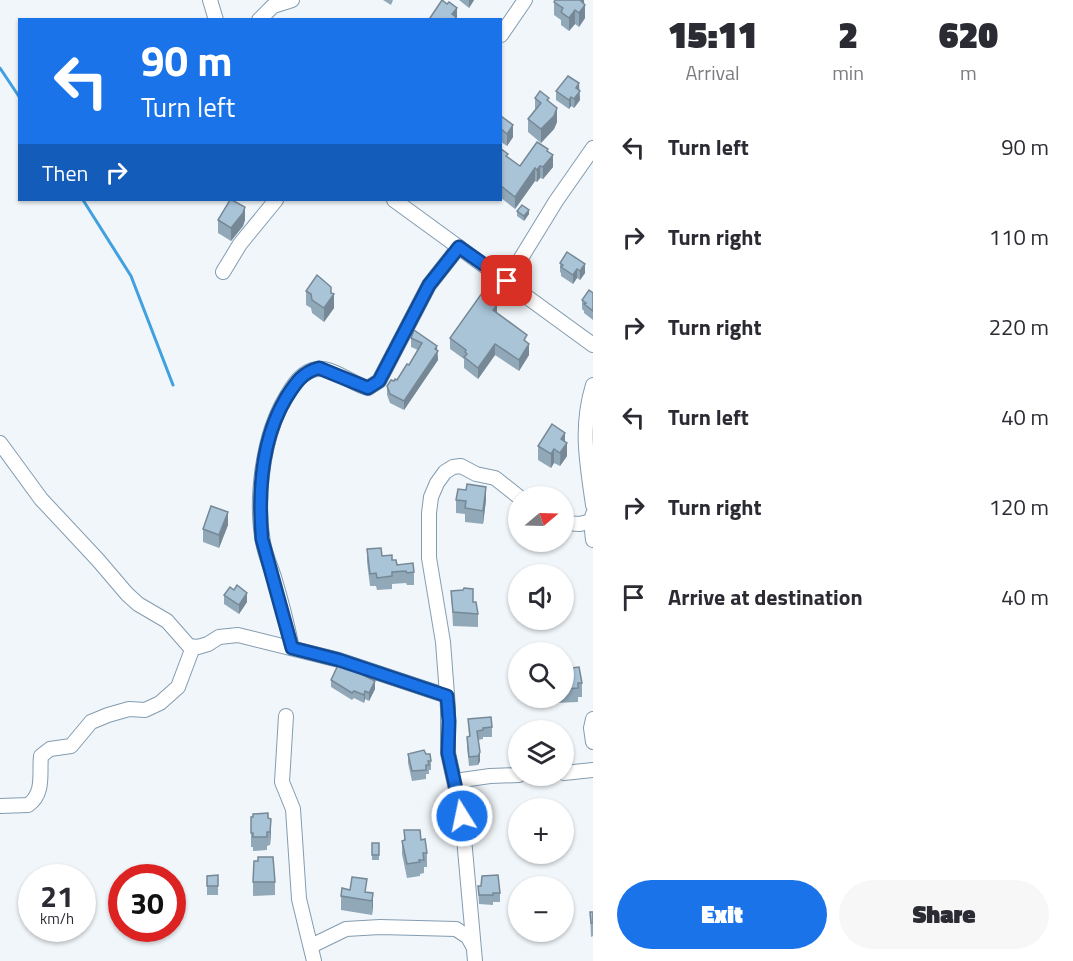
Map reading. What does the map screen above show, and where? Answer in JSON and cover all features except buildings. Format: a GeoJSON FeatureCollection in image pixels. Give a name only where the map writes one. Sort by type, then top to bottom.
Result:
{"type":"FeatureCollection","features":[{"type":"Feature","properties":{"kind":"street"},"geometry":{"type":"LineString","coordinates":[[210,0],[215,18]]}},
{"type":"Feature","properties":{"kind":"street"},"geometry":{"type":"LineString","coordinates":[[261,18],[273,6],[292,0]]}},
{"type":"Feature","properties":{"kind":"street"},"geometry":{"type":"LineString","coordinates":[[502,34],[525,0]]}},
{"type":"Feature","properties":{"kind":"street"},"geometry":{"type":"LineString","coordinates":[[507,281],[556,201],[587,170],[593,148]]}},
{"type":"Feature","properties":{"kind":"street"},"geometry":{"type":"LineString","coordinates":[[223,272],[240,244],[275,201]]}},
{"type":"Feature","properties":{"kind":"street"},"geometry":{"type":"LineString","coordinates":[[399,202],[593,345]]}},
{"type":"Feature","properties":{"kind":"street"},"geometry":{"type":"LineString","coordinates":[[292,648],[280,598],[265,552],[261,523],[264,462],[273,423],[294,385],[310,370],[319,368],[327,370],[368,388],[379,381],[429,285],[459,247]]}},
{"type":"Feature","properties":{"kind":"street"},"geometry":{"type":"LineString","coordinates":[[593,385],[585,417],[585,440],[593,505]]}},
{"type":"Feature","properties":{"kind":"street"},"geometry":{"type":"LineString","coordinates":[[0,443],[41,499],[127,594],[138,604],[167,621],[189,646],[208,644],[229,634],[339,660],[447,696]]}},
{"type":"Feature","properties":{"kind":"street"},"geometry":{"type":"LineString","coordinates":[[475,961],[462,816],[448,753],[449,721],[442,642],[428,541],[431,497],[445,472],[453,467],[461,466],[476,474],[495,478],[508,488]]}},
{"type":"Feature","properties":{"kind":"street"},"geometry":{"type":"LineString","coordinates":[[574,524],[580,524],[592,517],[593,540]]}},
{"type":"Feature","properties":{"kind":"street"},"geometry":{"type":"LineString","coordinates":[[0,806],[28,805],[37,797],[41,779],[41,756],[46,750],[70,746],[91,722],[122,710],[150,709],[172,694],[183,679],[194,647]]}},
{"type":"Feature","properties":{"kind":"street"},"geometry":{"type":"LineString","coordinates":[[286,716],[282,782],[293,809],[299,899],[314,961]]}},
{"type":"Feature","properties":{"kind":"street"},"geometry":{"type":"LineString","coordinates":[[593,719],[591,728],[593,742]]}},
{"type":"Feature","properties":{"kind":"street"},"geometry":{"type":"LineString","coordinates":[[574,772],[593,770]]}},
{"type":"Feature","properties":{"kind":"street"},"geometry":{"type":"LineString","coordinates":[[455,781],[508,775]]}},
{"type":"Feature","properties":{"kind":"street"},"geometry":{"type":"LineString","coordinates":[[311,946],[346,929],[380,927],[456,929],[468,937],[473,946]]}},
{"type":"Feature","properties":{"kind":"waterway"},"geometry":{"type":"LineString","coordinates":[[0,68],[18,95]]}},
{"type":"Feature","properties":{"kind":"waterway"},"geometry":{"type":"LineString","coordinates":[[84,201],[131,276],[173,385]]}},
{"type":"Feature","properties":{"kind":"route"},"geometry":{"type":"LineString","coordinates":[[462,816],[449,762],[447,696],[339,660],[292,648],[262,539],[262,481],[270,430],[294,385],[304,374],[319,368],[368,388],[379,381],[429,285],[459,247],[507,281]]}}]}
